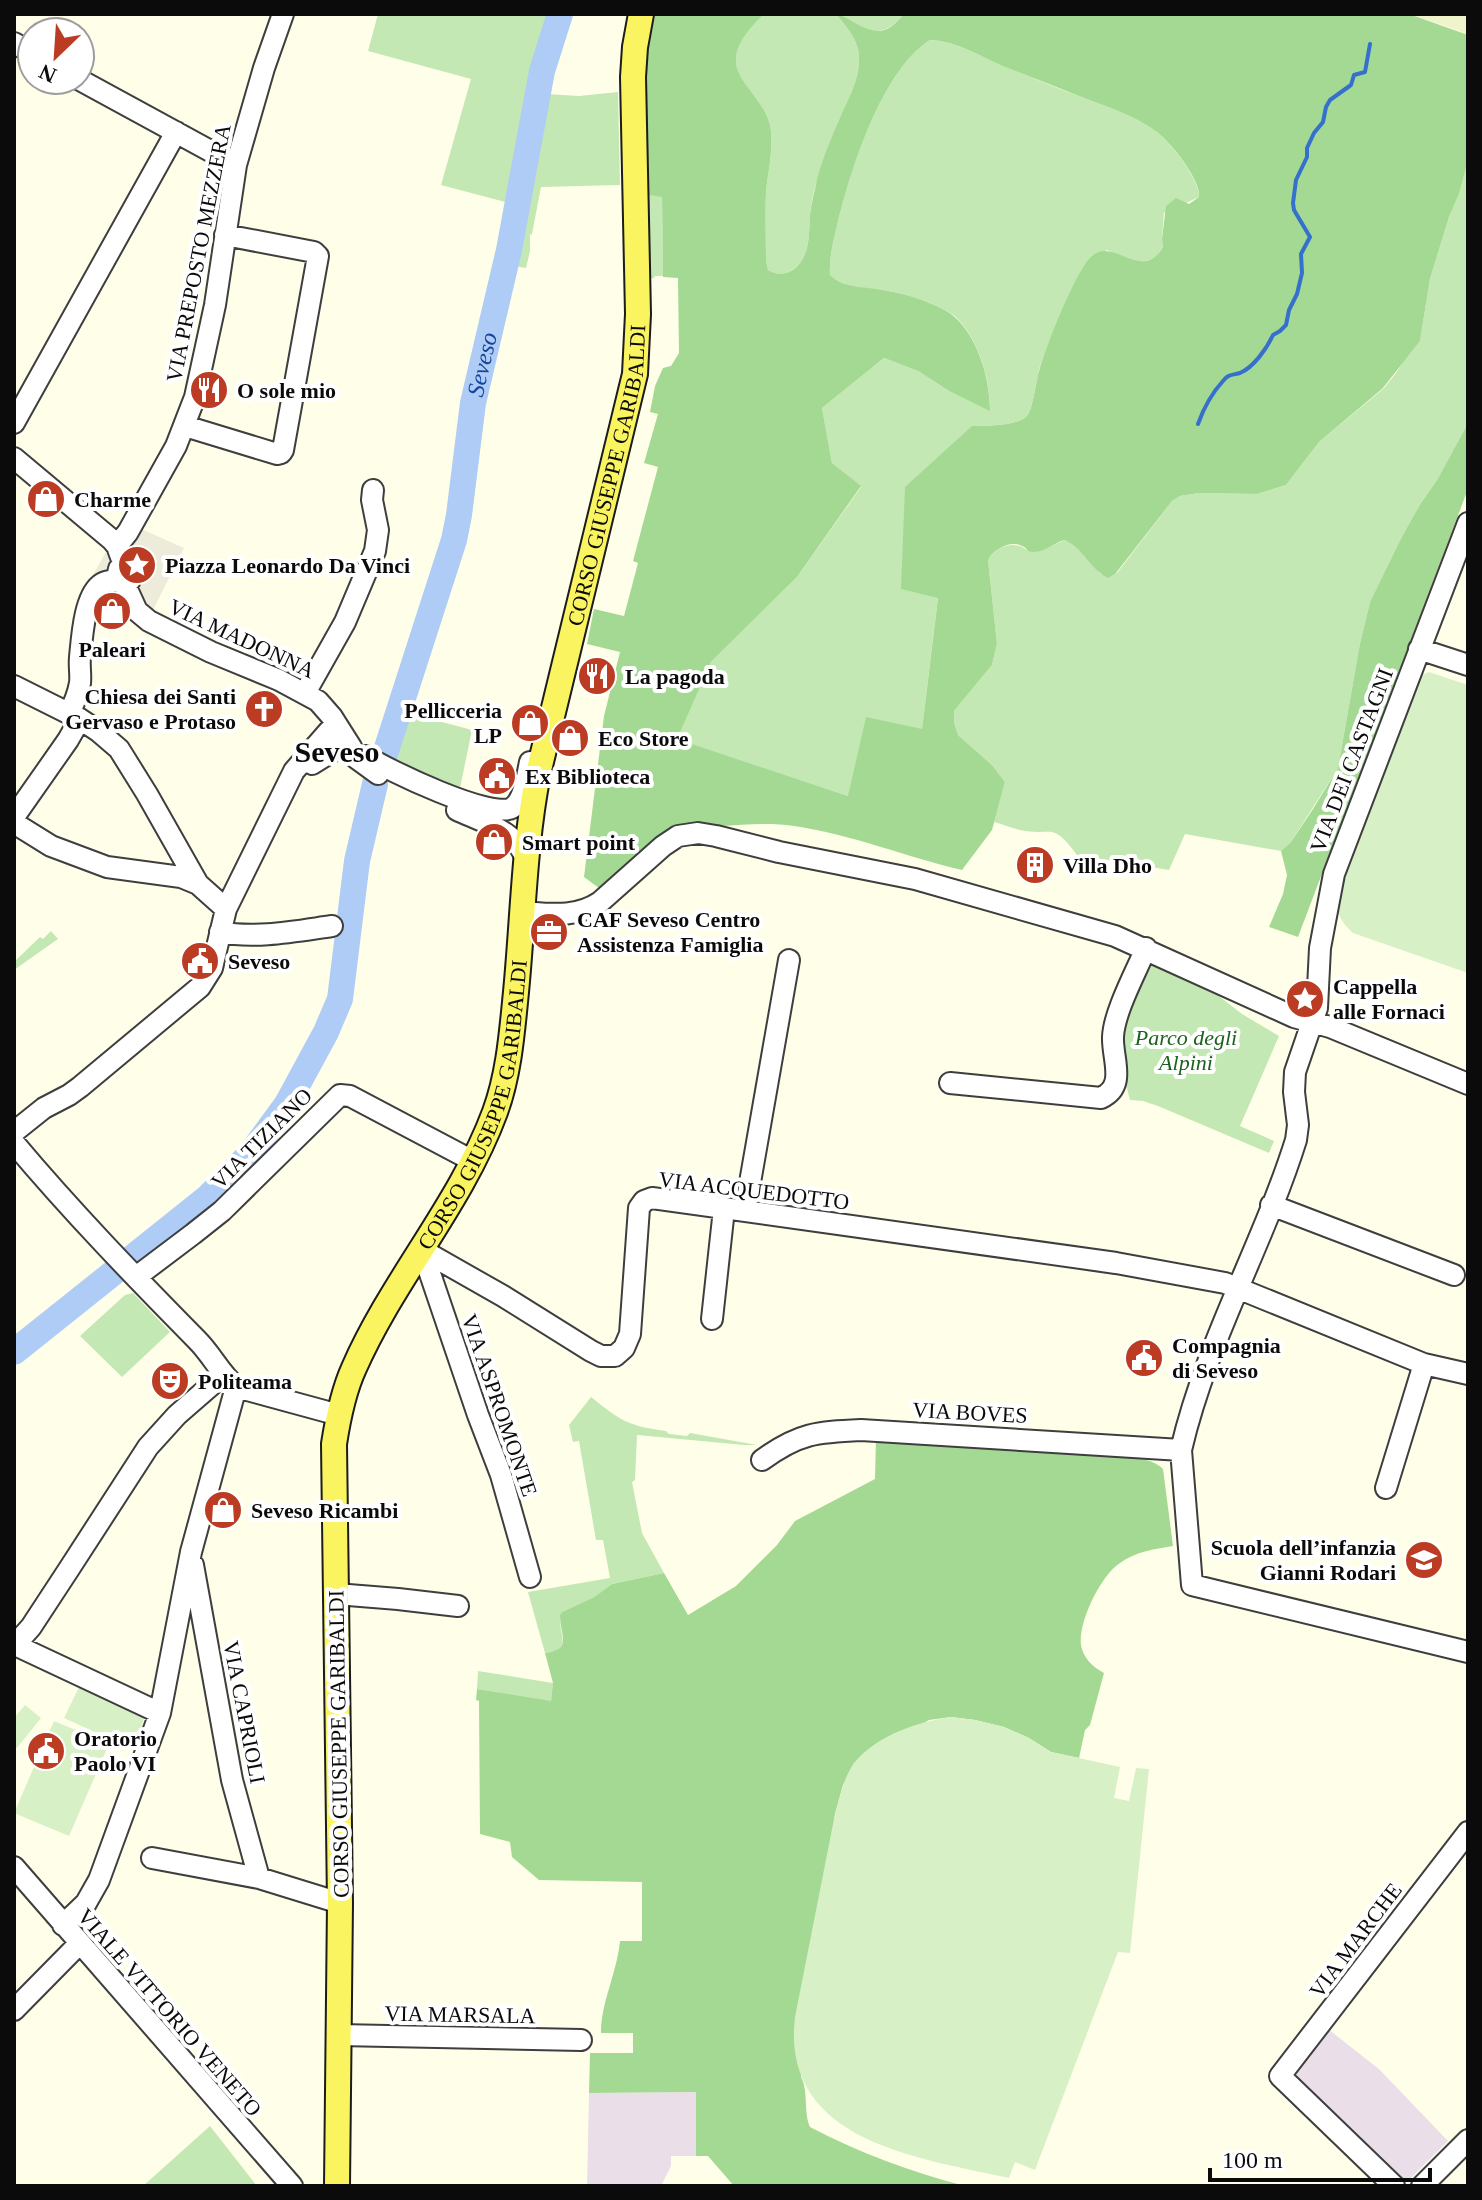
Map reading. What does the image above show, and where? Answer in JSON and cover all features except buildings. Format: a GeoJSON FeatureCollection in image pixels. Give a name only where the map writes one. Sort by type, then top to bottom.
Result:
{"type":"FeatureCollection","features":[{"type":"Feature","properties":{"kind":"main road","name":"CORSO GIUSEPPE GARIBALDI"},"geometry":{"type":"LineString","coordinates":[[337,2186],[340,1903],[333,1466],[339,1415],[354,1369],[378,1320],[473,1161],[497,1108],[504,1080],[513,1028],[538,774],[635,374],[638,314],[633,77],[641,14]]}},
{"type":"Feature","properties":{"kind":"street","name":"VIA PREPOSTO MEZZERA"},"geometry":{"type":"LineString","coordinates":[[123,564],[185,426],[198,385],[208,343],[236,165],[283,14]]}},
{"type":"Feature","properties":{"kind":"street"},"geometry":{"type":"LineString","coordinates":[[96,89],[236,165]]}},
{"type":"Feature","properties":{"kind":"street"},"geometry":{"type":"LineString","coordinates":[[14,423],[176,132]]}},
{"type":"Feature","properties":{"kind":"street"},"geometry":{"type":"LineString","coordinates":[[185,426],[277,454],[282,451],[318,256],[314,252],[225,235]]}},
{"type":"Feature","properties":{"kind":"street"},"geometry":{"type":"LineString","coordinates":[[14,458],[123,564],[113,580],[103,583],[90,599],[80,659],[80,682],[68,740],[14,817]]}},
{"type":"Feature","properties":{"kind":"street"},"geometry":{"type":"LineString","coordinates":[[313,698],[375,551],[378,530],[373,490]]}},
{"type":"Feature","properties":{"kind":"street","name":"VIA DEI CASTAGNI"},"geometry":{"type":"LineString","coordinates":[[1468,523],[1334,874],[1321,937],[1319,990],[1313,1022],[1295,1072],[1296,1140],[1193,1405],[1181,1450],[1192,1585],[1468,1652]]}},
{"type":"Feature","properties":{"kind":"street","name":"VIA MADONNA"},"geometry":{"type":"LineString","coordinates":[[123,564],[133,604],[141,616],[201,648],[313,698]]}},
{"type":"Feature","properties":{"kind":"street"},"geometry":{"type":"LineString","coordinates":[[1419,649],[1468,665]]}},
{"type":"Feature","properties":{"kind":"street"},"geometry":{"type":"LineString","coordinates":[[14,686],[74,716],[119,749],[198,884]]}},
{"type":"Feature","properties":{"kind":"street"},"geometry":{"type":"LineString","coordinates":[[507,810],[515,806],[521,796],[542,715],[558,691]]}},
{"type":"Feature","properties":{"kind":"street"},"geometry":{"type":"LineString","coordinates":[[309,761],[339,761],[380,770],[468,803],[507,810],[517,808],[529,815],[531,824],[527,832],[520,836],[510,836],[380,770],[358,760],[313,698]]}},
{"type":"Feature","properties":{"kind":"street"},"geometry":{"type":"LineString","coordinates":[[309,761],[327,718],[327,713],[313,698]]}},
{"type":"Feature","properties":{"kind":"street"},"geometry":{"type":"LineString","coordinates":[[14,1132],[44,1108],[80,1087],[200,987],[212,968],[230,900],[290,780],[309,761],[329,731],[335,730],[346,740]]}},
{"type":"Feature","properties":{"kind":"street"},"geometry":{"type":"LineString","coordinates":[[14,823],[51,846],[107,867],[181,877],[230,900]]}},
{"type":"Feature","properties":{"kind":"street"},"geometry":{"type":"LineString","coordinates":[[503,832],[523,849],[527,869]]}},
{"type":"Feature","properties":{"kind":"street"},"geometry":{"type":"LineString","coordinates":[[523,912],[563,914],[590,909],[678,836],[698,833],[716,836],[915,879],[1115,936],[1276,1010],[1330,1027],[1468,1084]]}},
{"type":"Feature","properties":{"kind":"street"},"geometry":{"type":"LineString","coordinates":[[220,932],[273,933],[332,926]]}},
{"type":"Feature","properties":{"kind":"street"},"geometry":{"type":"LineString","coordinates":[[950,1083],[1101,1098],[1110,1094],[1116,1087],[1117,1077],[1114,1030],[1146,948]]}},
{"type":"Feature","properties":{"kind":"street"},"geometry":{"type":"LineString","coordinates":[[712,1319],[789,960]]}},
{"type":"Feature","properties":{"kind":"street","name":"VIA TIZIANO"},"geometry":{"type":"LineString","coordinates":[[133,1274],[222,1211],[340,1095],[350,1096],[473,1161]]}},
{"type":"Feature","properties":{"kind":"street"},"geometry":{"type":"LineString","coordinates":[[14,1143],[208,1351],[229,1381],[339,1415]]}},
{"type":"Feature","properties":{"kind":"street","name":"VIA ACQUEDOTTO"},"geometry":{"type":"LineString","coordinates":[[422,1250],[591,1351],[609,1357],[619,1353],[629,1341],[641,1204],[652,1198],[1116,1263],[1225,1283],[1424,1364],[1468,1374]]}},
{"type":"Feature","properties":{"kind":"street"},"geometry":{"type":"LineString","coordinates":[[1271,1205],[1454,1275]]}},
{"type":"Feature","properties":{"kind":"street","name":"VIA ASPROMONTE"},"geometry":{"type":"LineString","coordinates":[[422,1250],[501,1475],[530,1577]]}},
{"type":"Feature","properties":{"kind":"street"},"geometry":{"type":"LineString","coordinates":[[1386,1488],[1424,1364]]}},
{"type":"Feature","properties":{"kind":"street"},"geometry":{"type":"LineString","coordinates":[[63,1925],[86,1903],[99,1880],[160,1713],[191,1552],[229,1381]]}},
{"type":"Feature","properties":{"kind":"street"},"geometry":{"type":"LineString","coordinates":[[160,1713],[14,1646],[31,1627],[148,1447],[177,1415],[229,1381]]}},
{"type":"Feature","properties":{"kind":"street","name":"VIA BOVES"},"geometry":{"type":"LineString","coordinates":[[762,1460],[802,1436],[861,1430],[1181,1450]]}},
{"type":"Feature","properties":{"kind":"street","name":"VIA CAPRIOLI"},"geometry":{"type":"LineString","coordinates":[[191,1552],[232,1780],[259,1878]]}},
{"type":"Feature","properties":{"kind":"street"},"geometry":{"type":"LineString","coordinates":[[336,1594],[458,1606]]}},
{"type":"Feature","properties":{"kind":"street","name":"VIA MARCHE"},"geometry":{"type":"LineString","coordinates":[[1394,2186],[1280,2076],[1468,1832]]}},
{"type":"Feature","properties":{"kind":"street"},"geometry":{"type":"LineString","coordinates":[[152,1858],[259,1878],[340,1903]]}},
{"type":"Feature","properties":{"kind":"street","name":"VIALE VITTORIO VENETO"},"geometry":{"type":"LineString","coordinates":[[14,1867],[292,2186]]}},
{"type":"Feature","properties":{"kind":"street"},"geometry":{"type":"LineString","coordinates":[[14,2010],[79,1944]]}},
{"type":"Feature","properties":{"kind":"street","name":"VIA MARSALA"},"geometry":{"type":"LineString","coordinates":[[339,2035],[581,2040]]}},
{"type":"Feature","properties":{"kind":"street"},"geometry":{"type":"LineString","coordinates":[[1422,2186],[1468,2140]]}},
{"type":"Feature","properties":{"kind":"shaded area","name":"Piazza Leonardo Da Vinci"},"geometry":{"type":"Polygon","coordinates":[[[139,528],[184,548],[151,614],[129,618],[83,596],[85,584],[116,534],[139,528]]]}},
{"type":"Feature","properties":{"kind":"shaded area"},"geometry":{"type":"Polygon","coordinates":[[[1328,2029],[1379,2069],[1448,2141],[1411,2178],[1401,2179],[1297,2079],[1297,2069],[1328,2029]]]}},
{"type":"Feature","properties":{"kind":"shaded area"},"geometry":{"type":"Polygon","coordinates":[[[696,2092],[696,2156],[671,2156],[671,2166],[661,2186],[587,2186],[589,2093],[696,2092]]]}},
{"type":"Feature","properties":{"kind":"green space"},"geometry":{"type":"Polygon","coordinates":[[[378,14],[550,14],[532,73],[509,203],[441,185],[471,79],[368,51],[378,14]]]}},
{"type":"Feature","properties":{"kind":"green space"},"geometry":{"type":"Polygon","coordinates":[[[650,14],[764,14],[742,41],[736,61],[741,77],[769,120],[771,154],[766,192],[766,260],[768,270],[781,274],[797,267],[806,252],[817,179],[858,72],[857,45],[836,14],[868,29],[881,31],[892,26],[904,14],[1409,14],[1468,35],[1468,161],[1430,279],[1420,341],[1383,388],[1319,442],[1286,485],[1257,494],[1199,493],[1180,496],[1172,501],[1116,573],[1108,578],[1065,540],[1034,552],[1018,544],[1008,545],[998,549],[988,560],[997,644],[992,665],[954,711],[954,722],[958,735],[992,765],[1005,782],[992,830],[962,870],[857,840],[794,826],[693,824],[671,829],[603,891],[584,877],[604,716],[620,652],[587,644],[594,609],[624,616],[638,563],[633,561],[658,467],[644,463],[658,414],[650,412],[655,386],[663,368],[671,366],[679,353],[678,278],[663,277],[662,197],[644,194],[642,98],[650,14]],[[930,40],[912,55],[882,98],[859,152],[843,204],[832,250],[830,275],[848,285],[890,291],[922,300],[957,319],[971,338],[982,362],[990,411],[949,391],[918,371],[884,358],[822,408],[832,463],[861,486],[797,577],[711,662],[677,739],[848,796],[866,717],[922,729],[938,598],[901,589],[905,487],[972,426],[1008,424],[1026,417],[1054,330],[1075,281],[1089,259],[1098,252],[1107,251],[1136,260],[1145,261],[1154,257],[1163,247],[1166,206],[1176,198],[1189,204],[1199,197],[1195,181],[1184,162],[1163,137],[1148,126],[1119,111],[941,41],[930,40]]]}},
{"type":"Feature","properties":{"kind":"green space"},"geometry":{"type":"Polygon","coordinates":[[[764,14],[836,14],[854,40],[859,57],[853,87],[818,178],[811,205],[806,252],[796,267],[781,274],[768,270],[766,260],[766,192],[771,154],[769,120],[741,77],[736,61],[742,41],[764,14]]]}},
{"type":"Feature","properties":{"kind":"green space"},"geometry":{"type":"Polygon","coordinates":[[[842,14],[904,14],[889,28],[874,31],[858,26],[842,14]]]}},
{"type":"Feature","properties":{"kind":"green space"},"geometry":{"type":"Polygon","coordinates":[[[1409,14],[1468,14],[1468,35],[1454,29],[1409,14]]]}},
{"type":"Feature","properties":{"kind":"green space"},"geometry":{"type":"Polygon","coordinates":[[[930,40],[961,47],[1120,111],[1148,126],[1163,137],[1184,162],[1195,181],[1199,197],[1164,213],[1163,247],[1151,259],[1130,260],[1107,250],[1091,259],[1070,294],[1048,346],[1026,417],[1008,424],[972,426],[938,597],[922,729],[848,796],[676,739],[711,662],[797,577],[861,487],[832,463],[822,408],[884,358],[918,371],[949,391],[990,410],[982,361],[957,318],[921,300],[890,291],[848,285],[830,275],[832,250],[843,204],[870,124],[897,75],[912,55],[930,40]]]}},
{"type":"Feature","properties":{"kind":"green space"},"geometry":{"type":"Polygon","coordinates":[[[618,92],[620,185],[541,187],[526,268],[515,266],[547,94],[579,96],[618,92]]]}},
{"type":"Feature","properties":{"kind":"green space"},"geometry":{"type":"Polygon","coordinates":[[[1468,161],[1468,423],[1421,503],[1370,602],[1338,768],[1291,842],[1281,851],[1185,834],[1169,870],[1077,855],[1062,837],[1051,832],[1031,832],[994,822],[1005,782],[992,765],[958,735],[954,722],[954,711],[992,665],[997,644],[988,560],[991,555],[1006,546],[1017,545],[1027,550],[1046,548],[1065,540],[1074,544],[1101,574],[1117,573],[1172,501],[1180,496],[1199,493],[1257,494],[1286,485],[1319,442],[1384,388],[1420,341],[1430,279],[1468,161]]]}},
{"type":"Feature","properties":{"kind":"green space"},"geometry":{"type":"Polygon","coordinates":[[[644,194],[662,196],[663,276],[646,279],[644,194]]]}},
{"type":"Feature","properties":{"kind":"green space"},"geometry":{"type":"Polygon","coordinates":[[[1468,423],[1468,489],[1298,937],[1269,927],[1283,894],[1287,875],[1281,851],[1291,842],[1338,768],[1370,602],[1402,537],[1468,423]]]}},
{"type":"Feature","properties":{"kind":"green space"},"geometry":{"type":"Polygon","coordinates":[[[1429,672],[1468,685],[1468,973],[1353,933],[1340,917],[1335,898],[1417,677],[1429,672]]]}},
{"type":"Feature","properties":{"kind":"green space"},"geometry":{"type":"Polygon","coordinates":[[[408,713],[472,730],[460,788],[394,761],[408,713]]]}},
{"type":"Feature","properties":{"kind":"green space"},"geometry":{"type":"Polygon","coordinates":[[[51,931],[58,939],[14,970],[14,962],[40,937],[43,939],[51,931]]]}},
{"type":"Feature","properties":{"kind":"green space","name":"Parco degli Alpini"},"geometry":{"type":"Polygon","coordinates":[[[1151,964],[1215,993],[1279,1036],[1240,1126],[1274,1141],[1269,1153],[1158,1106],[1130,1100],[1122,1062],[1122,1038],[1151,964]]]}},
{"type":"Feature","properties":{"kind":"green space"},"geometry":{"type":"Polygon","coordinates":[[[133,1293],[170,1332],[122,1377],[80,1336],[125,1295],[133,1293]]]}},
{"type":"Feature","properties":{"kind":"green space"},"geometry":{"type":"Polygon","coordinates":[[[591,1397],[618,1417],[642,1427],[669,1434],[687,1436],[690,1433],[757,1445],[637,1435],[635,1480],[632,1482],[642,1533],[664,1573],[612,1584],[594,1597],[562,1612],[562,1644],[555,1651],[545,1653],[528,1592],[610,1578],[603,1540],[596,1540],[579,1441],[573,1442],[569,1425],[591,1397]]]}},
{"type":"Feature","properties":{"kind":"green space"},"geometry":{"type":"Polygon","coordinates":[[[876,1437],[1125,1454],[1151,1461],[1163,1469],[1173,1546],[1138,1554],[1120,1563],[1105,1578],[1092,1600],[1083,1624],[1081,1645],[1089,1662],[1104,1673],[1079,1758],[1051,1752],[1004,1727],[951,1717],[929,1720],[854,1763],[843,1785],[835,1814],[801,2077],[808,2121],[810,2127],[867,2153],[965,2186],[734,2186],[708,2156],[696,2156],[696,2092],[589,2093],[590,2053],[633,2053],[633,2033],[601,2033],[620,1941],[642,1941],[642,1882],[539,1880],[512,1857],[510,1842],[480,1834],[477,1689],[551,1701],[553,1683],[545,1653],[562,1645],[560,1615],[612,1584],[664,1573],[688,1615],[736,1586],[777,1545],[795,1521],[875,1479],[876,1437]]]}},
{"type":"Feature","properties":{"kind":"green space"},"geometry":{"type":"Polygon","coordinates":[[[478,1671],[553,1683],[551,1702],[477,1689],[478,1671]]]}},
{"type":"Feature","properties":{"kind":"green space"},"geometry":{"type":"Polygon","coordinates":[[[80,1685],[145,1715],[135,1747],[123,1745],[64,1718],[80,1685]]]}},
{"type":"Feature","properties":{"kind":"green space"},"geometry":{"type":"Polygon","coordinates":[[[25,1705],[41,1718],[17,1748],[14,1745],[14,1718],[25,1705]]]}},
{"type":"Feature","properties":{"kind":"green space"},"geometry":{"type":"Polygon","coordinates":[[[951,1717],[1004,1727],[1051,1752],[1120,1767],[1114,1798],[1129,1801],[1136,1768],[1149,1769],[1130,1953],[1118,1952],[1035,2170],[1015,2162],[1009,2178],[936,2162],[863,2137],[833,2118],[810,2092],[796,2059],[795,2017],[835,1814],[848,1774],[864,1753],[887,1737],[912,1726],[951,1717]]]}},
{"type":"Feature","properties":{"kind":"green space"},"geometry":{"type":"Polygon","coordinates":[[[54,1721],[109,1744],[69,1836],[14,1813],[54,1721]]]}},
{"type":"Feature","properties":{"kind":"green space"},"geometry":{"type":"Polygon","coordinates":[[[210,2126],[257,2186],[143,2186],[210,2126]]]}},
{"type":"Feature","properties":{"kind":"waterway","name":"Seveso"},"geometry":{"type":"LineString","coordinates":[[384,757],[454,540],[473,403],[509,250],[542,71],[560,14]]}},
{"type":"Feature","properties":{"kind":"waterway"},"geometry":{"type":"LineString","coordinates":[[1198,424],[1208,401],[1225,379],[1250,366],[1273,335],[1286,325],[1302,273],[1301,254],[1310,237],[1294,210],[1296,180],[1330,100],[1351,85],[1354,75],[1365,72],[1370,44]]}},
{"type":"Feature","properties":{"kind":"waterway","name":"Seveso"},"geometry":{"type":"LineString","coordinates":[[14,1352],[207,1198],[251,1153],[287,1104],[340,999],[357,861],[375,784]]}},
{"type":"Feature","properties":{"kind":"place","name":"O sole mio"},"geometry":{"type":"Point","coordinates":[209,390]}},
{"type":"Feature","properties":{"kind":"place","name":"Charme"},"geometry":{"type":"Point","coordinates":[46,499]}},
{"type":"Feature","properties":{"kind":"place","name":"Piazza Leonardo Da Vinci"},"geometry":{"type":"Point","coordinates":[137,565]}},
{"type":"Feature","properties":{"kind":"place","name":"Paleari"},"geometry":{"type":"Point","coordinates":[112,611]}},
{"type":"Feature","properties":{"kind":"place","name":"La pagoda"},"geometry":{"type":"Point","coordinates":[597,676]}},
{"type":"Feature","properties":{"kind":"place","name":"Chiesa dei Santi Gervaso e Protaso"},"geometry":{"type":"Point","coordinates":[264,709]}},
{"type":"Feature","properties":{"kind":"place","name":"Pellicceria LP"},"geometry":{"type":"Point","coordinates":[530,723]}},
{"type":"Feature","properties":{"kind":"place","name":"Eco Store"},"geometry":{"type":"Point","coordinates":[570,738]}},
{"type":"Feature","properties":{"kind":"place","name":"Ex Biblioteca"},"geometry":{"type":"Point","coordinates":[497,776]}},
{"type":"Feature","properties":{"kind":"place","name":"Smart point"},"geometry":{"type":"Point","coordinates":[494,842]}},
{"type":"Feature","properties":{"kind":"place","name":"Villa Dho"},"geometry":{"type":"Point","coordinates":[1035,865]}},
{"type":"Feature","properties":{"kind":"place","name":"CAF Seveso Centro Assistenza Famiglia"},"geometry":{"type":"Point","coordinates":[549,932]}},
{"type":"Feature","properties":{"kind":"place","name":"Seveso"},"geometry":{"type":"Point","coordinates":[200,961]}},
{"type":"Feature","properties":{"kind":"place","name":"Cappella alle Fornaci"},"geometry":{"type":"Point","coordinates":[1305,999]}},
{"type":"Feature","properties":{"kind":"place","name":"Compagnia di Seveso"},"geometry":{"type":"Point","coordinates":[1144,1358]}},
{"type":"Feature","properties":{"kind":"place","name":"Politeama"},"geometry":{"type":"Point","coordinates":[170,1381]}},
{"type":"Feature","properties":{"kind":"place","name":"Seveso Ricambi"},"geometry":{"type":"Point","coordinates":[223,1510]}},
{"type":"Feature","properties":{"kind":"place","name":"Scuola dell’infanzia Gianni Rodari"},"geometry":{"type":"Point","coordinates":[1424,1560]}},
{"type":"Feature","properties":{"kind":"place","name":"Oratorio Paolo VI"},"geometry":{"type":"Point","coordinates":[46,1751]}},
{"type":"Feature","properties":{"kind":"district","name":"Seveso"},"geometry":{"type":"Point","coordinates":[337,752]}}]}
